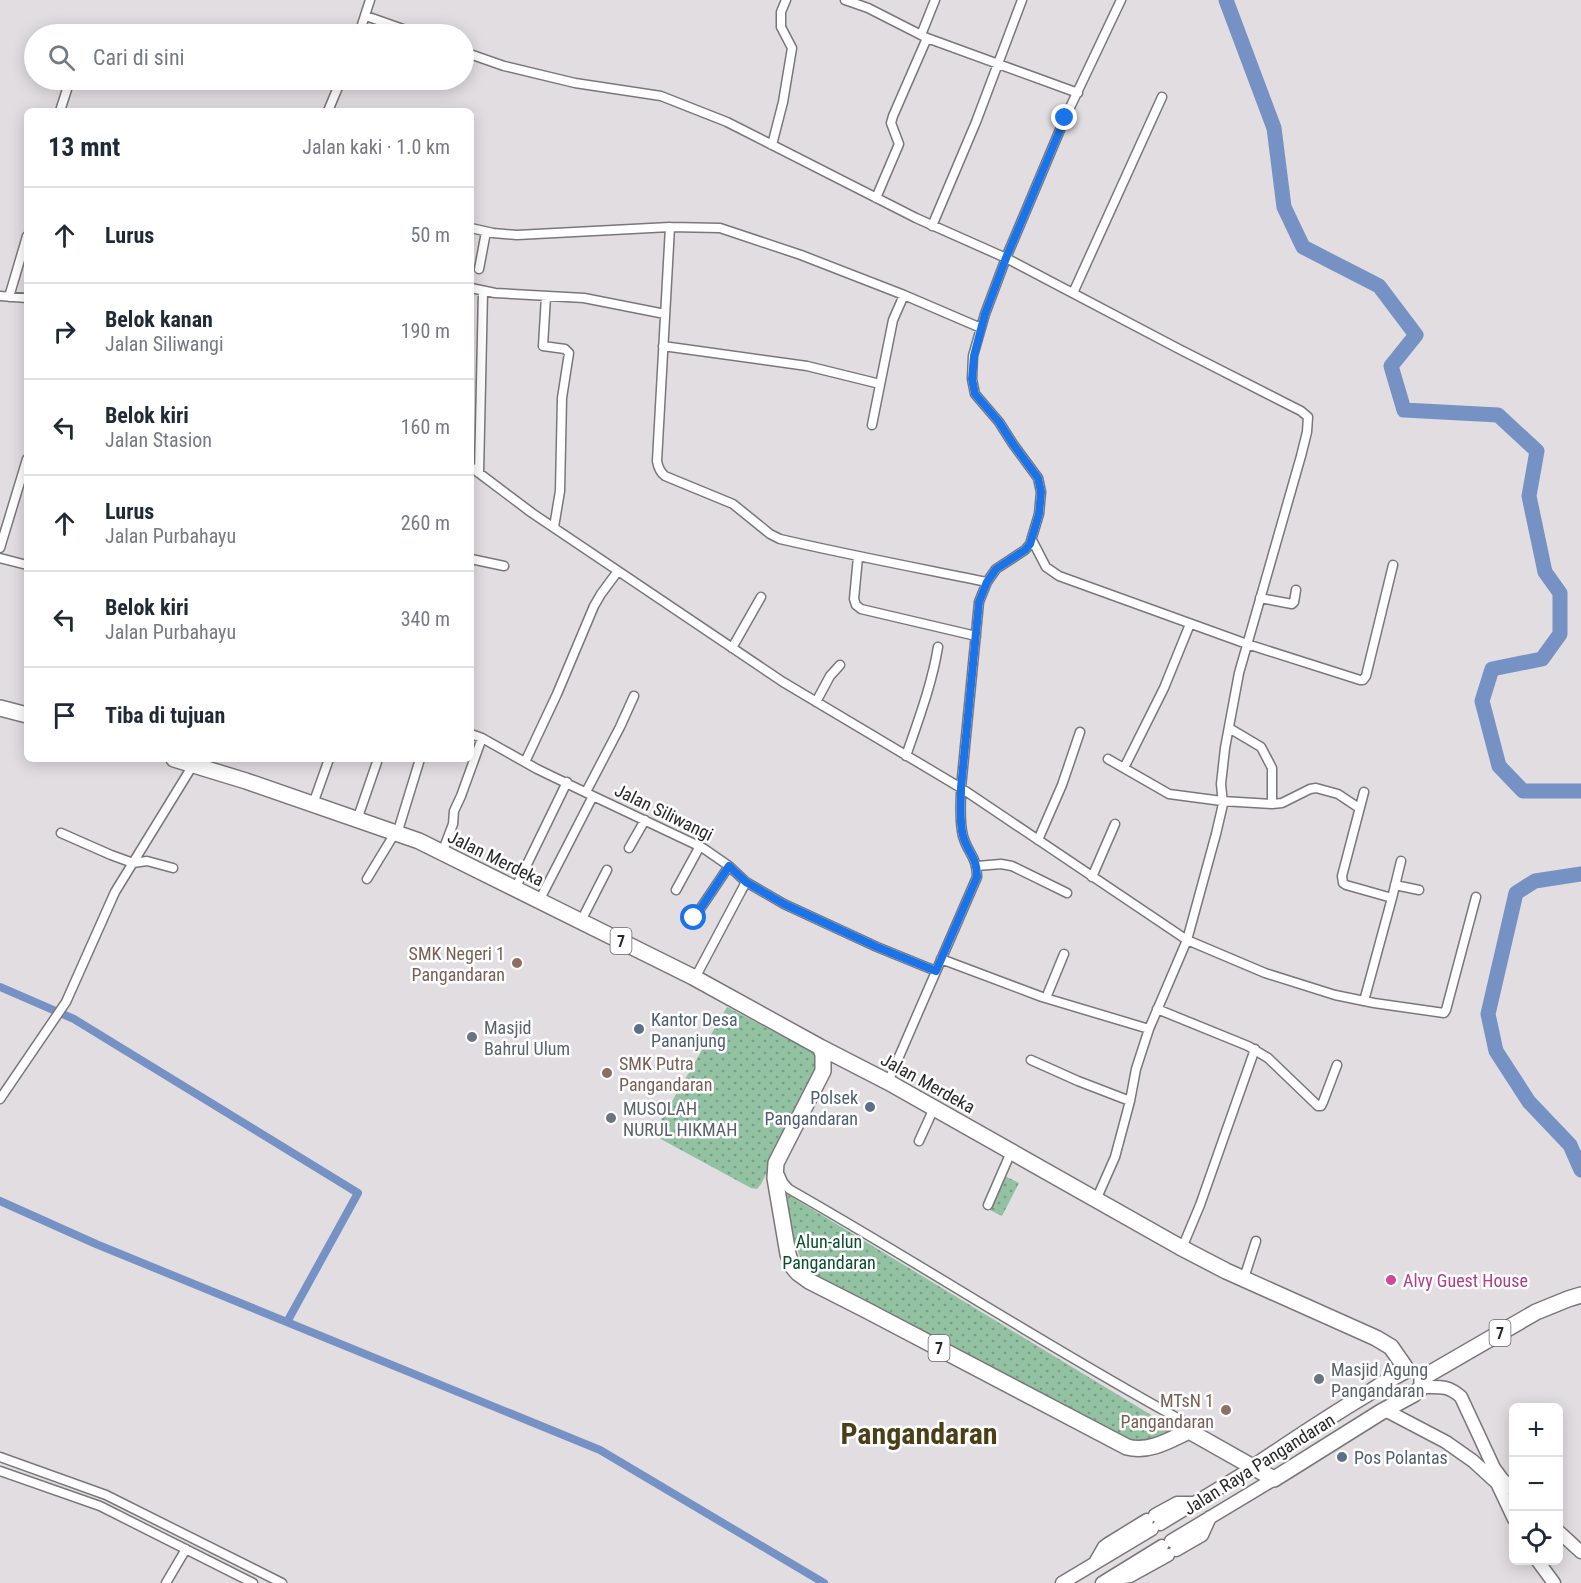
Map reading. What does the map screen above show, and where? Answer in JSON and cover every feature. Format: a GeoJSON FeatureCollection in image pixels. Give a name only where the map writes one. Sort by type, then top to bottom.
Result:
{"type":"FeatureCollection","features":[{"type":"Feature","properties":{"kind":"highway"},"geometry":{"type":"LineString","coordinates":[[0,708],[24,715]]}},
{"type":"Feature","properties":{"kind":"highway","name":"7"},"geometry":{"type":"LineString","coordinates":[[184,762],[396,833]]}},
{"type":"Feature","properties":{"kind":"highway","name":"Jalan Merdeka"},"geometry":{"type":"LineString","coordinates":[[396,833],[419,841],[695,978],[888,1082],[1182,1248],[1383,1342],[1390,1347],[1407,1370]]}},
{"type":"Feature","properties":{"kind":"highway"},"geometry":{"type":"LineString","coordinates":[[820,1047],[823,1071],[837,1064],[851,1062]]}},
{"type":"Feature","properties":{"kind":"highway","name":"7"},"geometry":{"type":"LineString","coordinates":[[823,1071],[776,1163],[775,1178],[788,1254],[792,1266],[798,1273],[809,1281],[1126,1447],[1149,1448],[1189,1431]]}},
{"type":"Feature","properties":{"kind":"highway","name":"Jalan Raya Pangandaran"},"geometry":{"type":"LineString","coordinates":[[1274,1479],[1414,1394],[1422,1383],[1536,1312],[1581,1295]]}},
{"type":"Feature","properties":{"kind":"highway","name":"7"},"geometry":{"type":"LineString","coordinates":[[1407,1370],[1415,1371],[1422,1383]]}},
{"type":"Feature","properties":{"kind":"highway","name":"Jalan Raya Pangandaran"},"geometry":{"type":"LineString","coordinates":[[1254,1467],[1324,1420],[1407,1370]]}},
{"type":"Feature","properties":{"kind":"highway"},"geometry":{"type":"LineString","coordinates":[[1189,1431],[1274,1479]]}},
{"type":"Feature","properties":{"kind":"street"},"geometry":{"type":"LineString","coordinates":[[363,24],[370,0]]}},
{"type":"Feature","properties":{"kind":"street"},"geometry":{"type":"LineString","coordinates":[[772,145],[792,48],[781,27],[781,12],[786,0]]}},
{"type":"Feature","properties":{"kind":"street"},"geometry":{"type":"LineString","coordinates":[[845,0],[868,8],[924,37],[1077,93]]}},
{"type":"Feature","properties":{"kind":"street"},"geometry":{"type":"LineString","coordinates":[[876,198],[899,144],[891,123],[924,37],[934,0]]}},
{"type":"Feature","properties":{"kind":"street"},"geometry":{"type":"LineString","coordinates":[[932,226],[976,122],[1022,0]]}},
{"type":"Feature","properties":{"kind":"street"},"geometry":{"type":"LineString","coordinates":[[888,1082],[977,877],[977,866],[967,848],[961,828],[961,788],[979,602],[987,582],[996,569],[1025,550],[1032,540],[1039,514],[1041,492],[1038,478],[999,422],[975,394],[972,379],[974,356],[981,328],[1006,258],[1077,93],[1121,0]]}},
{"type":"Feature","properties":{"kind":"street"},"geometry":{"type":"LineString","coordinates":[[366,16],[389,24]]}},
{"type":"Feature","properties":{"kind":"street"},"geometry":{"type":"LineString","coordinates":[[474,55],[504,66],[575,83],[661,96],[727,122],[932,226],[1006,258],[1301,411],[1308,417],[1309,423],[1301,456],[1239,673],[1222,769],[1222,801],[1216,834],[1187,940],[1149,1029],[1136,1069],[1115,1157],[1096,1200]]}},
{"type":"Feature","properties":{"kind":"street"},"geometry":{"type":"LineString","coordinates":[[61,108],[67,90]]}},
{"type":"Feature","properties":{"kind":"street"},"geometry":{"type":"LineString","coordinates":[[329,108],[337,90]]}},
{"type":"Feature","properties":{"kind":"street"},"geometry":{"type":"LineString","coordinates":[[1073,293],[1162,97]]}},
{"type":"Feature","properties":{"kind":"street"},"geometry":{"type":"LineString","coordinates":[[670,227],[657,461],[659,470],[665,476],[733,504],[775,537],[858,557],[987,582]]}},
{"type":"Feature","properties":{"kind":"street"},"geometry":{"type":"LineString","coordinates":[[474,229],[517,235],[710,227],[730,231],[801,255],[981,328]]}},
{"type":"Feature","properties":{"kind":"street"},"geometry":{"type":"LineString","coordinates":[[479,269],[486,232]]}},
{"type":"Feature","properties":{"kind":"street"},"geometry":{"type":"LineString","coordinates":[[24,244],[4,296],[24,298]]}},
{"type":"Feature","properties":{"kind":"street"},"geometry":{"type":"LineString","coordinates":[[474,289],[587,299],[665,314]]}},
{"type":"Feature","properties":{"kind":"street"},"geometry":{"type":"LineString","coordinates":[[479,473],[483,291]]}},
{"type":"Feature","properties":{"kind":"street"},"geometry":{"type":"LineString","coordinates":[[872,425],[892,320],[904,295]]}},
{"type":"Feature","properties":{"kind":"street"},"geometry":{"type":"LineString","coordinates":[[546,296],[543,346],[567,350],[568,353],[562,398],[560,491],[554,527]]}},
{"type":"Feature","properties":{"kind":"street"},"geometry":{"type":"LineString","coordinates":[[663,346],[807,366],[880,384]]}},
{"type":"Feature","properties":{"kind":"street"},"geometry":{"type":"LineString","coordinates":[[0,548],[24,469]]}},
{"type":"Feature","properties":{"kind":"street"},"geometry":{"type":"LineString","coordinates":[[474,469],[532,513],[732,648],[816,702],[961,788],[1187,940],[1265,973],[1335,995],[1442,1014],[1445,1012],[1476,897]]}},
{"type":"Feature","properties":{"kind":"street"},"geometry":{"type":"LineString","coordinates":[[1032,540],[1046,567],[1054,574],[1247,644],[1363,680],[1380,625],[1393,565]]}},
{"type":"Feature","properties":{"kind":"street"},"geometry":{"type":"LineString","coordinates":[[858,557],[854,599],[856,605],[861,609],[976,636]]}},
{"type":"Feature","properties":{"kind":"street"},"geometry":{"type":"LineString","coordinates":[[0,558],[24,564]]}},
{"type":"Feature","properties":{"kind":"street"},"geometry":{"type":"LineString","coordinates":[[474,560],[504,566]]}},
{"type":"Feature","properties":{"kind":"street"},"geometry":{"type":"LineString","coordinates":[[525,762],[594,606],[618,571]]}},
{"type":"Feature","properties":{"kind":"street"},"geometry":{"type":"LineString","coordinates":[[1260,598],[1292,604],[1296,590]]}},
{"type":"Feature","properties":{"kind":"street"},"geometry":{"type":"LineString","coordinates":[[732,648],[762,597]]}},
{"type":"Feature","properties":{"kind":"street"},"geometry":{"type":"LineString","coordinates":[[1124,768],[1164,688],[1190,624]]}},
{"type":"Feature","properties":{"kind":"street"},"geometry":{"type":"LineString","coordinates":[[906,756],[921,713],[938,647]]}},
{"type":"Feature","properties":{"kind":"street"},"geometry":{"type":"LineString","coordinates":[[816,702],[830,676],[840,665]]}},
{"type":"Feature","properties":{"kind":"street"},"geometry":{"type":"LineString","coordinates":[[539,901],[634,696]]}},
{"type":"Feature","properties":{"kind":"street"},"geometry":{"type":"LineString","coordinates":[[1229,728],[1261,747],[1272,768],[1272,800]]}},
{"type":"Feature","properties":{"kind":"street"},"geometry":{"type":"LineString","coordinates":[[1038,840],[1058,795],[1080,732]]}},
{"type":"Feature","properties":{"kind":"street","name":"Jalan Siliwangi"},"geometry":{"type":"LineString","coordinates":[[474,735],[590,794],[700,846],[729,866],[746,882],[784,904],[877,947],[936,971]]}},
{"type":"Feature","properties":{"kind":"street"},"geometry":{"type":"LineString","coordinates":[[474,762],[483,738]]}},
{"type":"Feature","properties":{"kind":"street"},"geometry":{"type":"LineString","coordinates":[[1108,759],[1169,794],[1222,801],[1272,800],[1281,803],[1316,788],[1338,794],[1359,808]]}},
{"type":"Feature","properties":{"kind":"street"},"geometry":{"type":"LineString","coordinates":[[313,804],[328,762]]}},
{"type":"Feature","properties":{"kind":"street"},"geometry":{"type":"LineString","coordinates":[[357,820],[377,762]]}},
{"type":"Feature","properties":{"kind":"street"},"geometry":{"type":"LineString","coordinates":[[367,879],[396,833],[419,762]]}},
{"type":"Feature","properties":{"kind":"street"},"geometry":{"type":"LineString","coordinates":[[442,853],[453,824],[454,811],[474,762]]}},
{"type":"Feature","properties":{"kind":"street"},"geometry":{"type":"LineString","coordinates":[[0,1099],[66,1002],[115,892],[193,765]]}},
{"type":"Feature","properties":{"kind":"street"},"geometry":{"type":"LineString","coordinates":[[514,889],[567,782]]}},
{"type":"Feature","properties":{"kind":"street"},"geometry":{"type":"LineString","coordinates":[[1364,792],[1342,876],[1343,883],[1392,898]]}},
{"type":"Feature","properties":{"kind":"street"},"geometry":{"type":"LineString","coordinates":[[629,848],[645,820]]}},
{"type":"Feature","properties":{"kind":"street"},"geometry":{"type":"LineString","coordinates":[[1092,876],[1116,824]]}},
{"type":"Feature","properties":{"kind":"street"},"geometry":{"type":"LineString","coordinates":[[61,833],[133,863],[147,861],[173,868]]}},
{"type":"Feature","properties":{"kind":"street"},"geometry":{"type":"LineString","coordinates":[[676,890],[700,846]]}},
{"type":"Feature","properties":{"kind":"street"},"geometry":{"type":"LineString","coordinates":[[1364,1001],[1401,861]]}},
{"type":"Feature","properties":{"kind":"street"},"geometry":{"type":"LineString","coordinates":[[977,866],[1001,864],[1012,866],[1067,893]]}},
{"type":"Feature","properties":{"kind":"street"},"geometry":{"type":"LineString","coordinates":[[694,918],[729,866]]}},
{"type":"Feature","properties":{"kind":"street"},"geometry":{"type":"LineString","coordinates":[[581,921],[608,870]]}},
{"type":"Feature","properties":{"kind":"street"},"geometry":{"type":"LineString","coordinates":[[695,978],[746,882]]}},
{"type":"Feature","properties":{"kind":"street"},"geometry":{"type":"LineString","coordinates":[[1395,885],[1419,890]]}},
{"type":"Feature","properties":{"kind":"street"},"geometry":{"type":"LineString","coordinates":[[1046,998],[1064,954]]}},
{"type":"Feature","properties":{"kind":"street"},"geometry":{"type":"LineString","coordinates":[[941,959],[1046,998],[1149,1029]]}},
{"type":"Feature","properties":{"kind":"street"},"geometry":{"type":"LineString","coordinates":[[1157,1009],[1255,1049],[1268,1058],[1318,1106],[1321,1106],[1323,1102],[1337,1065]]}},
{"type":"Feature","properties":{"kind":"street"},"geometry":{"type":"LineString","coordinates":[[1182,1248],[1203,1196],[1255,1049]]}},
{"type":"Feature","properties":{"kind":"street"},"geometry":{"type":"LineString","coordinates":[[1031,1060],[1077,1081],[1130,1101]]}},
{"type":"Feature","properties":{"kind":"street"},"geometry":{"type":"LineString","coordinates":[[919,1141],[934,1108]]}},
{"type":"Feature","properties":{"kind":"street"},"geometry":{"type":"LineString","coordinates":[[988,1205],[1011,1152]]}},
{"type":"Feature","properties":{"kind":"street"},"geometry":{"type":"LineString","coordinates":[[776,1163],[783,1182],[789,1189],[990,1310],[1183,1421],[1189,1431]]}},
{"type":"Feature","properties":{"kind":"street"},"geometry":{"type":"LineString","coordinates":[[1244,1278],[1256,1241]]}},
{"type":"Feature","properties":{"kind":"street"},"geometry":{"type":"LineString","coordinates":[[1422,1383],[1454,1390],[1461,1397],[1494,1468],[1509,1485]]}},
{"type":"Feature","properties":{"kind":"street"},"geometry":{"type":"LineString","coordinates":[[1385,1410],[1446,1442],[1473,1461],[1497,1483],[1510,1511]]}},
{"type":"Feature","properties":{"kind":"street"},"geometry":{"type":"LineString","coordinates":[[0,1457],[106,1495],[282,1583]]}},
{"type":"Feature","properties":{"kind":"street","name":"Jalan Raya Pangandaran"},"geometry":{"type":"LineString","coordinates":[[1062,1583],[1096,1562],[1108,1544],[1153,1522],[1177,1503],[1196,1503],[1254,1467]]}},
{"type":"Feature","properties":{"kind":"street"},"geometry":{"type":"LineString","coordinates":[[0,1471],[100,1506],[253,1583]]}},
{"type":"Feature","properties":{"kind":"street","name":"Jalan Raya Pangandaran"},"geometry":{"type":"LineString","coordinates":[[1104,1581],[1128,1577],[1169,1548],[1202,1535],[1210,1517],[1274,1479]]}},
{"type":"Feature","properties":{"kind":"street"},"geometry":{"type":"LineString","coordinates":[[1563,1536],[1581,1552]]}},
{"type":"Feature","properties":{"kind":"street"},"geometry":{"type":"LineString","coordinates":[[166,1583],[186,1549]]}},
{"type":"Feature","properties":{"kind":"street"},"geometry":{"type":"LineString","coordinates":[[237,1575],[243,1563]]}},
{"type":"Feature","properties":{"kind":"street"},"geometry":{"type":"LineString","coordinates":[[1541,1565],[1554,1583]]}},
{"type":"Feature","properties":{"kind":"green space"},"geometry":{"type":"Polygon","coordinates":[[[727,1007],[816,1054],[820,1062],[782,1143],[757,1189],[751,1188],[657,1137],[656,1129],[727,1007]]]}},
{"type":"Feature","properties":{"kind":"green space"},"geometry":{"type":"Polygon","coordinates":[[[1005,1176],[1019,1183],[1002,1216],[988,1209],[1005,1176]]]}},
{"type":"Feature","properties":{"kind":"green space","name":"Alun-alun Pangandaran"},"geometry":{"type":"Polygon","coordinates":[[[787,1194],[1176,1430],[1145,1443],[1131,1441],[809,1272],[796,1245],[787,1194]]]}},
{"type":"Feature","properties":{"kind":"waterway"},"geometry":{"type":"LineString","coordinates":[[1226,0],[1274,128],[1284,207],[1303,247],[1379,286],[1416,335],[1391,366],[1404,410],[1498,415],[1537,451],[1529,496],[1545,572],[1560,593],[1560,634],[1542,659],[1492,669],[1482,701],[1499,766],[1523,791],[1581,791]]}},
{"type":"Feature","properties":{"kind":"waterway"},"geometry":{"type":"LineString","coordinates":[[1581,874],[1535,881],[1516,893],[1488,1014],[1496,1051],[1529,1102],[1570,1145],[1581,1170]]}},
{"type":"Feature","properties":{"kind":"waterway"},"geometry":{"type":"LineString","coordinates":[[0,987],[74,1019],[358,1193],[287,1322]]}},
{"type":"Feature","properties":{"kind":"waterway"},"geometry":{"type":"LineString","coordinates":[[0,1201],[96,1244],[600,1450],[824,1583]]}},
{"type":"Feature","properties":{"kind":"place","name":"SMK Negeri 1 Pangandaran"},"geometry":{"type":"Point","coordinates":[517,963]}},
{"type":"Feature","properties":{"kind":"place","name":"Kantor Desa Pananjung"},"geometry":{"type":"Point","coordinates":[639,1029]}},
{"type":"Feature","properties":{"kind":"place","name":"Masjid Bahrul Ulum"},"geometry":{"type":"Point","coordinates":[472,1037]}},
{"type":"Feature","properties":{"kind":"place","name":"SMK Putra Pangandaran"},"geometry":{"type":"Point","coordinates":[607,1073]}},
{"type":"Feature","properties":{"kind":"place","name":"Polsek Pangandaran"},"geometry":{"type":"Point","coordinates":[870,1107]}},
{"type":"Feature","properties":{"kind":"place","name":"MUSOLAH NURUL HIKMAH"},"geometry":{"type":"Point","coordinates":[611,1118]}},
{"type":"Feature","properties":{"kind":"place","name":"Alvy Guest House"},"geometry":{"type":"Point","coordinates":[1391,1280]}},
{"type":"Feature","properties":{"kind":"place","name":"Masjid Agung Pangandaran"},"geometry":{"type":"Point","coordinates":[1319,1379]}},
{"type":"Feature","properties":{"kind":"place","name":"MTsN 1 Pangandaran"},"geometry":{"type":"Point","coordinates":[1226,1410]}},
{"type":"Feature","properties":{"kind":"place","name":"Pos Polantas"},"geometry":{"type":"Point","coordinates":[1342,1457]}},
{"type":"Feature","properties":{"kind":"district","name":"Pangandaran"},"geometry":{"type":"Point","coordinates":[919,1433]}},
{"type":"Feature","properties":{"kind":"route"},"geometry":{"type":"LineString","coordinates":[[694,918],[729,866],[746,882],[784,904],[877,947],[936,971],[977,877],[977,866],[967,848],[961,828],[961,788],[979,602],[987,582],[996,569],[1025,550],[1030,544],[1039,514],[1041,492],[1038,478],[999,422],[975,394],[972,379],[974,356],[985,314],[1006,258],[1065,118]]}}]}
